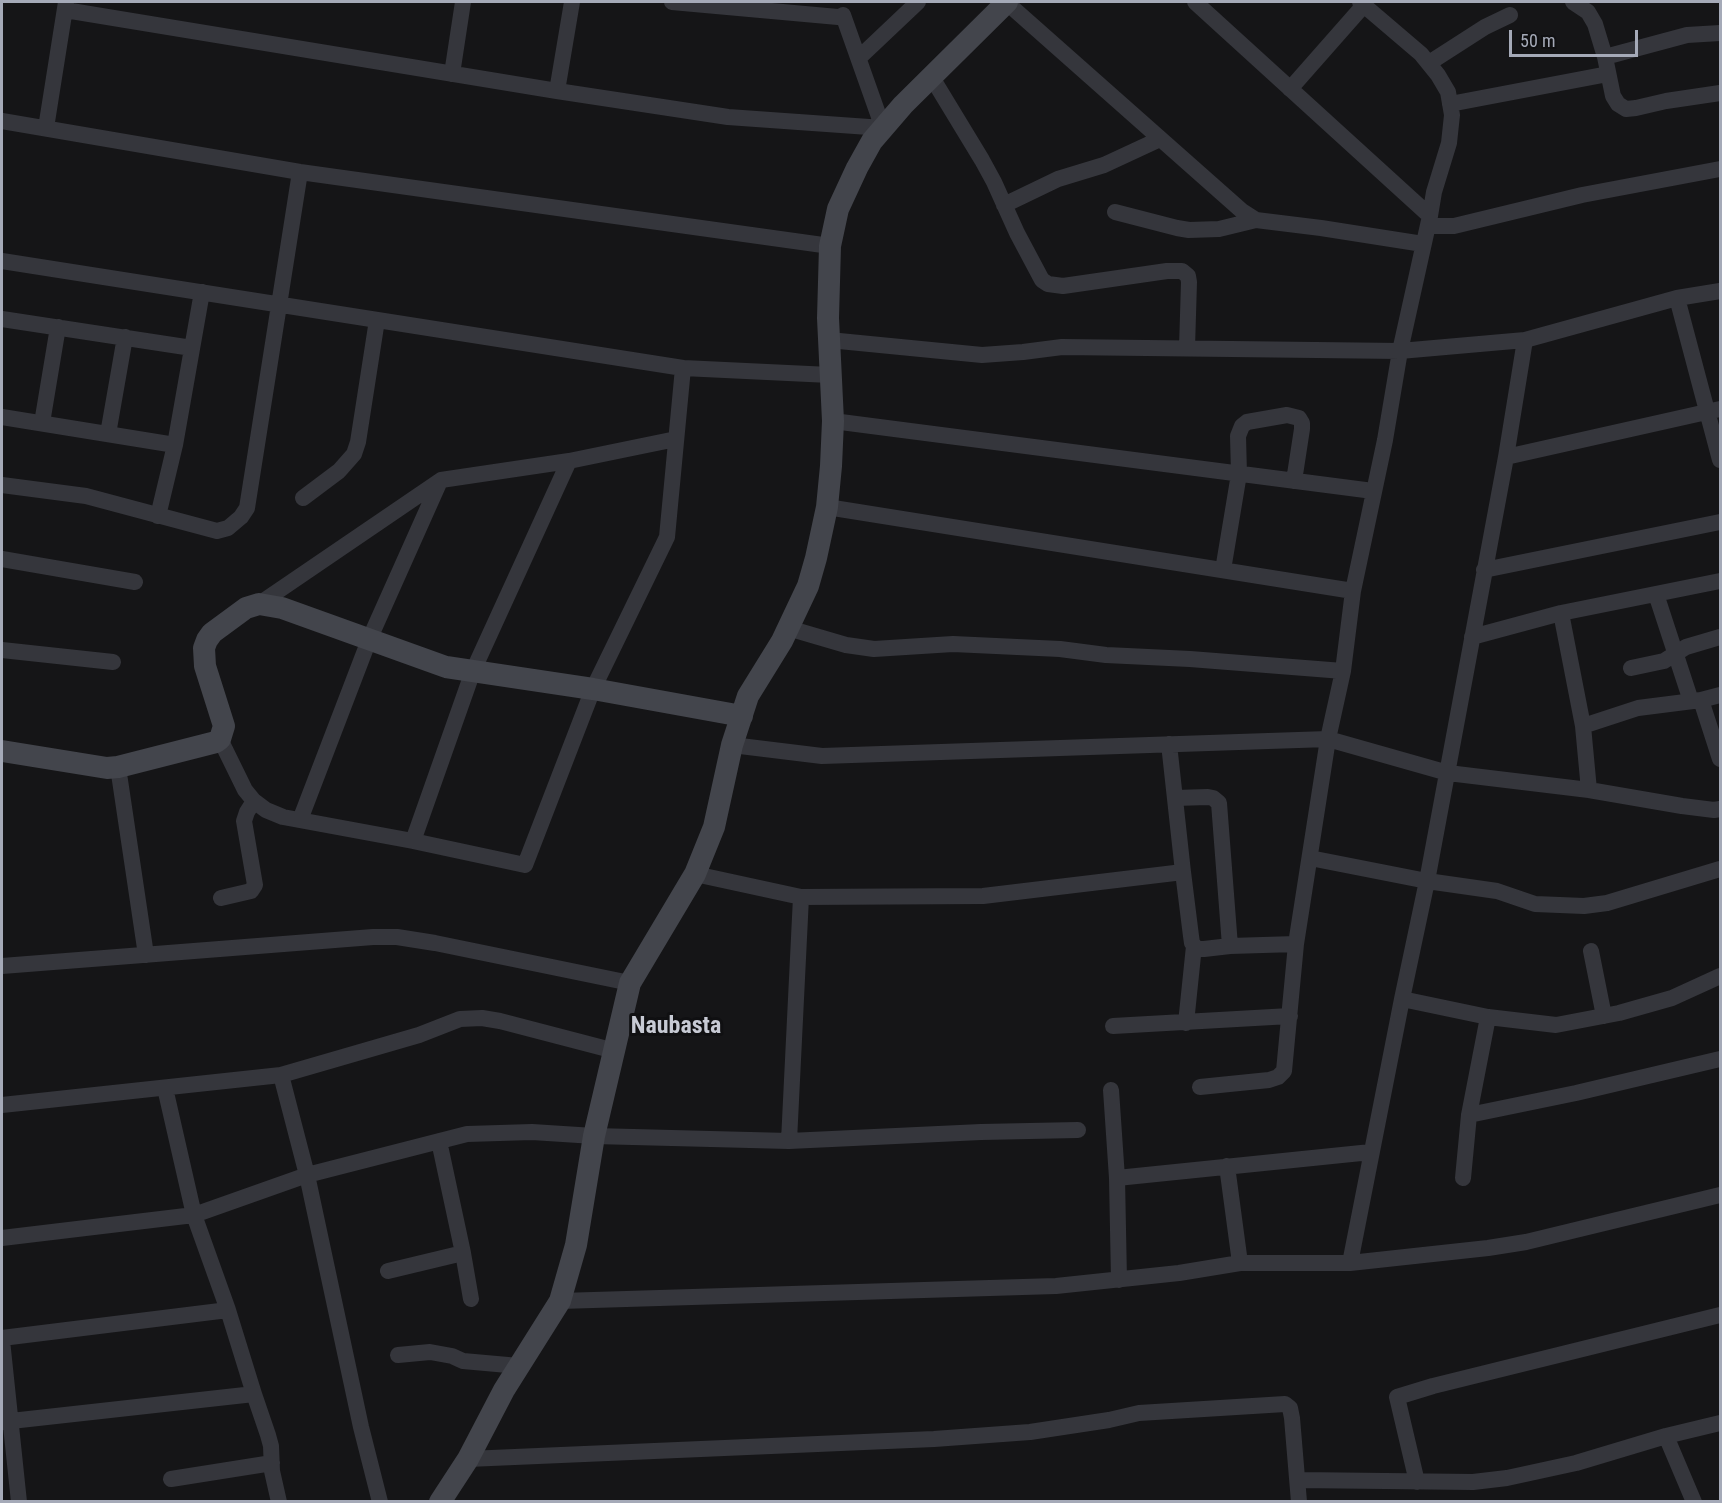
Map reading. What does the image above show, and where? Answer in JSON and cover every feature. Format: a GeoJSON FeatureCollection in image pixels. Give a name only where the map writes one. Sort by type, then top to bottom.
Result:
{"type":"FeatureCollection","features":[{"type":"Feature","properties":{"kind":"street"},"geometry":{"type":"LineString","coordinates":[[452,74],[463,2]]}},
{"type":"Feature","properties":{"kind":"street"},"geometry":{"type":"LineString","coordinates":[[557,91],[572,2]]}},
{"type":"Feature","properties":{"kind":"street"},"geometry":{"type":"LineString","coordinates":[[672,2],[840,16],[883,128]]}},
{"type":"Feature","properties":{"kind":"street"},"geometry":{"type":"LineString","coordinates":[[862,55],[918,2]]}},
{"type":"Feature","properties":{"kind":"street"},"geometry":{"type":"LineString","coordinates":[[440,1502],[468,1459],[504,1390],[560,1301],[576,1245],[594,1136],[630,983],[695,873],[714,827],[732,745],[748,696],[788,628],[807,586],[816,558],[827,507],[831,466],[832,421],[828,318],[830,246],[838,209],[872,141],[903,105],[1006,2],[1242,211],[1256,220]]}},
{"type":"Feature","properties":{"kind":"street"},"geometry":{"type":"LineString","coordinates":[[1195,2],[1429,221],[1454,226],[1582,195],[1720,169]]}},
{"type":"Feature","properties":{"kind":"street"},"geometry":{"type":"LineString","coordinates":[[1573,2],[1588,12],[1595,24],[1613,96],[1618,104],[1626,109],[1720,93]]}},
{"type":"Feature","properties":{"kind":"street"},"geometry":{"type":"LineString","coordinates":[[1200,1087],[1269,1080],[1282,1075],[1284,1071],[1296,944],[1328,739],[1343,671],[1353,591],[1385,440],[1400,351],[1434,192],[1449,143],[1452,115],[1448,92],[1429,63],[1362,3],[1290,89]]}},
{"type":"Feature","properties":{"kind":"street"},"geometry":{"type":"LineString","coordinates":[[46,128],[65,6],[452,74],[728,117],[883,128]]}},
{"type":"Feature","properties":{"kind":"street"},"geometry":{"type":"LineString","coordinates":[[1429,63],[1485,27],[1510,15]]}},
{"type":"Feature","properties":{"kind":"street"},"geometry":{"type":"LineString","coordinates":[[1605,57],[1687,35],[1720,33]]}},
{"type":"Feature","properties":{"kind":"street"},"geometry":{"type":"LineString","coordinates":[[1450,104],[1608,74]]}},
{"type":"Feature","properties":{"kind":"street"},"geometry":{"type":"LineString","coordinates":[[931,76],[994,182],[1042,280],[1048,284],[1063,286],[1167,271],[1178,270],[1185,273],[1190,282],[1187,348]]}},
{"type":"Feature","properties":{"kind":"street"},"geometry":{"type":"LineString","coordinates":[[2,121],[300,172],[830,246]]}},
{"type":"Feature","properties":{"kind":"street"},"geometry":{"type":"LineString","coordinates":[[1004,205],[1058,179],[1104,165],[1161,139]]}},
{"type":"Feature","properties":{"kind":"street"},"geometry":{"type":"LineString","coordinates":[[2,485],[86,496],[217,531],[228,528],[242,517],[247,508],[300,172]]}},
{"type":"Feature","properties":{"kind":"street"},"geometry":{"type":"LineString","coordinates":[[1115,212],[1189,230],[1219,229],[1256,220],[1423,244]]}},
{"type":"Feature","properties":{"kind":"street"},"geometry":{"type":"LineString","coordinates":[[2,265],[202,292],[683,368],[831,375]]}},
{"type":"Feature","properties":{"kind":"street"},"geometry":{"type":"LineString","coordinates":[[829,340],[982,355],[1062,346],[1400,351],[1525,340],[1677,298],[1720,291]]}},
{"type":"Feature","properties":{"kind":"street"},"geometry":{"type":"LineString","coordinates":[[158,516],[175,445],[202,292]]}},
{"type":"Feature","properties":{"kind":"street"},"geometry":{"type":"LineString","coordinates":[[1677,298],[1714,410],[1720,460]]}},
{"type":"Feature","properties":{"kind":"street"},"geometry":{"type":"LineString","coordinates":[[2,319],[192,348]]}},
{"type":"Feature","properties":{"kind":"street"},"geometry":{"type":"LineString","coordinates":[[303,498],[339,471],[354,454],[358,442],[377,320]]}},
{"type":"Feature","properties":{"kind":"street"},"geometry":{"type":"LineString","coordinates":[[42,423],[58,327]]}},
{"type":"Feature","properties":{"kind":"street"},"geometry":{"type":"LineString","coordinates":[[108,434],[125,338]]}},
{"type":"Feature","properties":{"kind":"street"},"geometry":{"type":"LineString","coordinates":[[1350,1263],[1448,773],[1525,340]]}},
{"type":"Feature","properties":{"kind":"street"},"geometry":{"type":"LineString","coordinates":[[676,439],[569,461],[441,480],[259,604],[246,608],[212,633],[204,648],[205,666],[224,726],[220,739],[245,790],[254,801],[266,810],[283,817],[525,865],[593,689],[667,537],[683,368]]}},
{"type":"Feature","properties":{"kind":"street"},"geometry":{"type":"LineString","coordinates":[[1506,457],[1714,410]]}},
{"type":"Feature","properties":{"kind":"street"},"geometry":{"type":"LineString","coordinates":[[1223,570],[1239,474],[1238,436],[1242,426],[1247,422],[1287,415],[1299,418],[1302,423],[1294,481]]}},
{"type":"Feature","properties":{"kind":"street"},"geometry":{"type":"LineString","coordinates":[[2,417],[175,445]]}},
{"type":"Feature","properties":{"kind":"street"},"geometry":{"type":"LineString","coordinates":[[832,421],[1373,491]]}},
{"type":"Feature","properties":{"kind":"street"},"geometry":{"type":"LineString","coordinates":[[413,841],[473,671],[569,461]]}},
{"type":"Feature","properties":{"kind":"street"},"geometry":{"type":"LineString","coordinates":[[300,820],[369,640],[441,480]]}},
{"type":"Feature","properties":{"kind":"street"},"geometry":{"type":"LineString","coordinates":[[827,507],[1353,591]]}},
{"type":"Feature","properties":{"kind":"street"},"geometry":{"type":"LineString","coordinates":[[1484,570],[1720,522]]}},
{"type":"Feature","properties":{"kind":"street"},"geometry":{"type":"LineString","coordinates":[[2,559],[135,582]]}},
{"type":"Feature","properties":{"kind":"street"},"geometry":{"type":"LineString","coordinates":[[1472,636],[1561,614],[1720,581]]}},
{"type":"Feature","properties":{"kind":"street"},"geometry":{"type":"LineString","coordinates":[[1656,594],[1676,653],[1720,759]]}},
{"type":"Feature","properties":{"kind":"street"},"geometry":{"type":"LineString","coordinates":[[259,604],[282,608],[446,667],[593,689],[742,716]]}},
{"type":"Feature","properties":{"kind":"street"},"geometry":{"type":"LineString","coordinates":[[1561,614],[1582,726],[1589,790]]}},
{"type":"Feature","properties":{"kind":"street"},"geometry":{"type":"LineString","coordinates":[[788,628],[846,645],[874,650],[953,644],[1060,648],[1106,655],[1343,671]]}},
{"type":"Feature","properties":{"kind":"street"},"geometry":{"type":"LineString","coordinates":[[1631,668],[1664,661],[1692,644],[1720,637]]}},
{"type":"Feature","properties":{"kind":"street"},"geometry":{"type":"LineString","coordinates":[[2,650],[113,662]]}},
{"type":"Feature","properties":{"kind":"street"},"geometry":{"type":"LineString","coordinates":[[1582,726],[1638,708],[1696,701],[1720,695]]}},
{"type":"Feature","properties":{"kind":"street"},"geometry":{"type":"LineString","coordinates":[[2,751],[107,768],[208,744],[220,739]]}},
{"type":"Feature","properties":{"kind":"street"},"geometry":{"type":"LineString","coordinates":[[732,745],[822,756],[1328,739],[1448,773],[1589,790],[1682,806],[1720,809]]}},
{"type":"Feature","properties":{"kind":"street"},"geometry":{"type":"LineString","coordinates":[[1169,744],[1183,872],[1194,946],[1186,1023]]}},
{"type":"Feature","properties":{"kind":"street"},"geometry":{"type":"LineString","coordinates":[[118,767],[146,955]]}},
{"type":"Feature","properties":{"kind":"street"},"geometry":{"type":"LineString","coordinates":[[1175,798],[1208,797],[1219,803],[1230,946]]}},
{"type":"Feature","properties":{"kind":"street"},"geometry":{"type":"LineString","coordinates":[[221,898],[251,891],[255,885],[244,821],[254,801]]}},
{"type":"Feature","properties":{"kind":"street"},"geometry":{"type":"LineString","coordinates":[[1310,858],[1427,881],[1497,891],[1535,904],[1584,906],[1607,903],[1720,869]]}},
{"type":"Feature","properties":{"kind":"street"},"geometry":{"type":"LineString","coordinates":[[695,873],[801,897],[983,896],[1183,872]]}},
{"type":"Feature","properties":{"kind":"street"},"geometry":{"type":"LineString","coordinates":[[789,1141],[801,897]]}},
{"type":"Feature","properties":{"kind":"street"},"geometry":{"type":"LineString","coordinates":[[2,966],[397,937],[630,983]]}},
{"type":"Feature","properties":{"kind":"street"},"geometry":{"type":"LineString","coordinates":[[1194,946],[1197,949],[1204,949],[1296,944]]}},
{"type":"Feature","properties":{"kind":"street"},"geometry":{"type":"LineString","coordinates":[[1591,951],[1605,1016]]}},
{"type":"Feature","properties":{"kind":"street"},"geometry":{"type":"LineString","coordinates":[[1402,999],[1488,1017],[1556,1025],[1605,1016],[1672,998],[1720,976]]}},
{"type":"Feature","properties":{"kind":"street"},"geometry":{"type":"LineString","coordinates":[[1113,1026],[1290,1016]]}},
{"type":"Feature","properties":{"kind":"street"},"geometry":{"type":"LineString","coordinates":[[1462,1179],[1469,1115],[1488,1017]]}},
{"type":"Feature","properties":{"kind":"street"},"geometry":{"type":"LineString","coordinates":[[2,1105],[281,1075],[419,1035],[460,1019],[483,1018],[500,1021],[615,1051]]}},
{"type":"Feature","properties":{"kind":"street"},"geometry":{"type":"LineString","coordinates":[[1469,1115],[1576,1093],[1720,1059]]}},
{"type":"Feature","properties":{"kind":"street"},"geometry":{"type":"LineString","coordinates":[[281,1075],[307,1175],[361,1427],[380,1502]]}},
{"type":"Feature","properties":{"kind":"street"},"geometry":{"type":"LineString","coordinates":[[165,1088],[194,1215],[228,1310],[268,1435],[272,1471],[279,1502]]}},
{"type":"Feature","properties":{"kind":"street"},"geometry":{"type":"LineString","coordinates":[[1112,1090],[1119,1280]]}},
{"type":"Feature","properties":{"kind":"street"},"geometry":{"type":"LineString","coordinates":[[2,1238],[194,1215],[307,1175],[467,1134],[532,1132],[594,1136],[789,1141],[1078,1130]]}},
{"type":"Feature","properties":{"kind":"street"},"geometry":{"type":"LineString","coordinates":[[439,1141],[471,1299]]}},
{"type":"Feature","properties":{"kind":"street"},"geometry":{"type":"LineString","coordinates":[[1117,1178],[1371,1152]]}},
{"type":"Feature","properties":{"kind":"street"},"geometry":{"type":"LineString","coordinates":[[1227,1166],[1240,1263]]}},
{"type":"Feature","properties":{"kind":"street"},"geometry":{"type":"LineString","coordinates":[[560,1301],[1056,1286],[1179,1274],[1240,1263],[1350,1263],[1526,1242],[1720,1195]]}},
{"type":"Feature","properties":{"kind":"street"},"geometry":{"type":"LineString","coordinates":[[388,1270],[463,1253]]}},
{"type":"Feature","properties":{"kind":"street"},"geometry":{"type":"LineString","coordinates":[[19,1502],[6,1421],[2,1339],[228,1310]]}},
{"type":"Feature","properties":{"kind":"street"},"geometry":{"type":"LineString","coordinates":[[1417,1482],[1397,1397],[1433,1386],[1720,1315]]}},
{"type":"Feature","properties":{"kind":"street"},"geometry":{"type":"LineString","coordinates":[[398,1355],[441,1353],[463,1361],[519,1366]]}},
{"type":"Feature","properties":{"kind":"street"},"geometry":{"type":"LineString","coordinates":[[6,1421],[254,1394]]}},
{"type":"Feature","properties":{"kind":"street"},"geometry":{"type":"LineString","coordinates":[[468,1459],[934,1439],[1030,1432],[1139,1413],[1285,1404],[1290,1408],[1292,1418],[1299,1502]]}},
{"type":"Feature","properties":{"kind":"street"},"geometry":{"type":"LineString","coordinates":[[1298,1480],[1473,1482],[1507,1478],[1576,1463],[1666,1436],[1720,1423]]}},
{"type":"Feature","properties":{"kind":"street"},"geometry":{"type":"LineString","coordinates":[[1666,1436],[1694,1502]]}},
{"type":"Feature","properties":{"kind":"street"},"geometry":{"type":"LineString","coordinates":[[171,1479],[272,1463]]}},
{"type":"Feature","properties":{"kind":"district","name":"Naubasta"},"geometry":{"type":"Point","coordinates":[676,1027]}}]}
